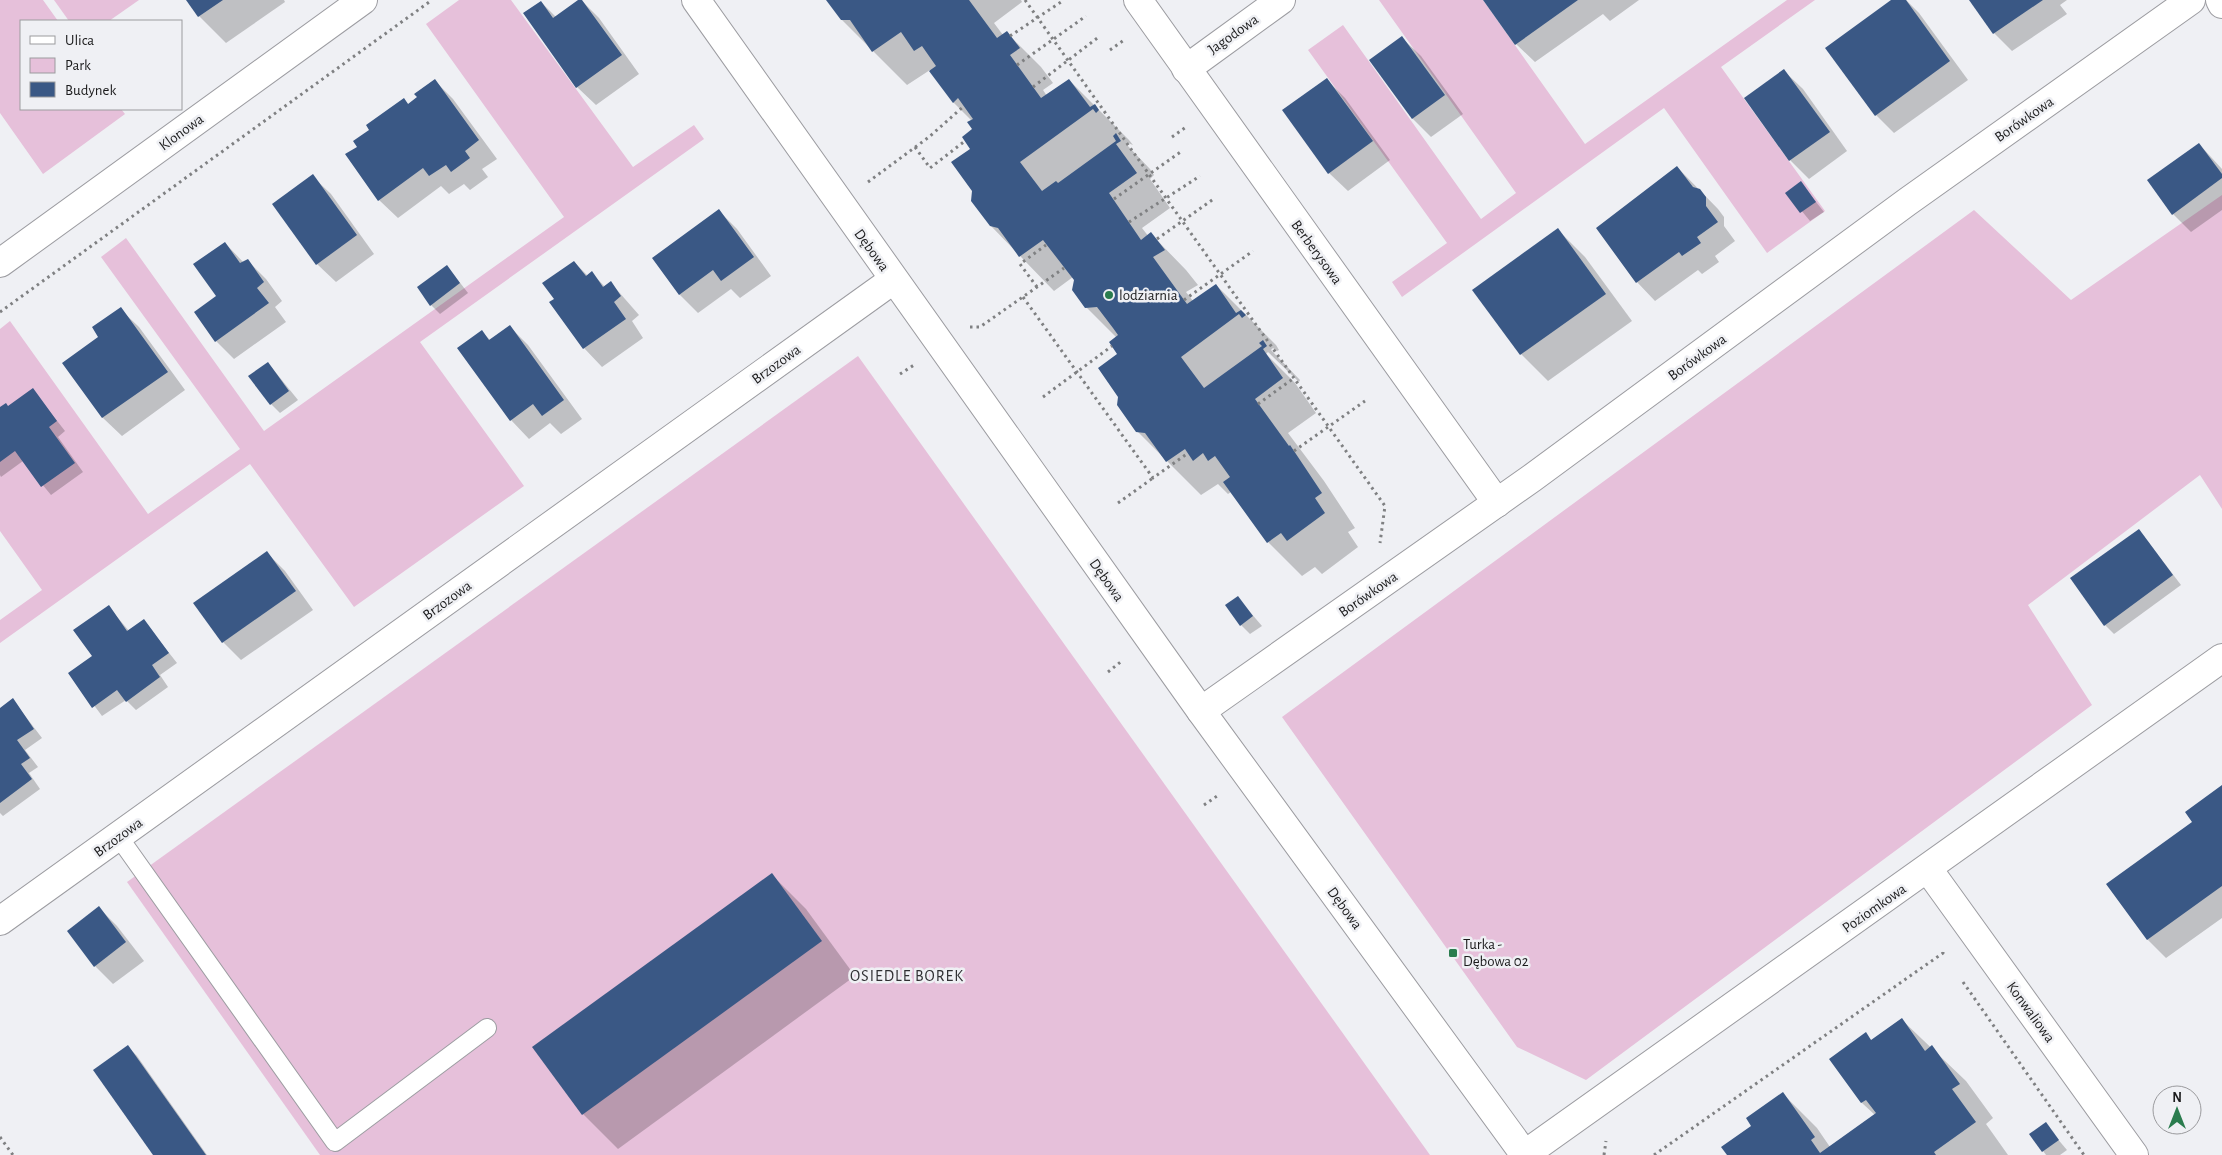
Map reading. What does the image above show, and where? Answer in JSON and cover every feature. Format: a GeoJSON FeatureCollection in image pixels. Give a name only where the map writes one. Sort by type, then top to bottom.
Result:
{"type":"FeatureCollection","features":[{"type":"Feature","properties":{"kind":"street","name":"Klonowa"},"geometry":{"type":"LineString","coordinates":[[0,263],[362,0]]}},
{"type":"Feature","properties":{"kind":"street","name":"Dębowa"},"geometry":{"type":"LineString","coordinates":[[696,0],[893,280],[1201,711],[1525,1155]]}},
{"type":"Feature","properties":{"kind":"street","name":"Berberysowa"},"geometry":{"type":"LineString","coordinates":[[1138,0],[1497,503]]}},
{"type":"Feature","properties":{"kind":"street","name":"Jagodowa"},"geometry":{"type":"LineString","coordinates":[[1186,69],[1281,0]]}},
{"type":"Feature","properties":{"kind":"street","name":"Borówkowa"},"geometry":{"type":"LineString","coordinates":[[1201,711],[1497,503],[1906,202],[2190,0]]}},
{"type":"Feature","properties":{"kind":"street"},"geometry":{"type":"LineString","coordinates":[[2220,0],[2222,4]]}},
{"type":"Feature","properties":{"kind":"street","name":"Brzozowa"},"geometry":{"type":"LineString","coordinates":[[0,921],[893,280]]}},
{"type":"Feature","properties":{"kind":"street","name":"Poziomkowa"},"geometry":{"type":"LineString","coordinates":[[1525,1155],[2222,658]]}},
{"type":"Feature","properties":{"kind":"street","name":"Konwaliowa"},"geometry":{"type":"LineString","coordinates":[[1928,869],[2134,1155]]}},
{"type":"Feature","properties":{"kind":"lane"},"geometry":{"type":"LineString","coordinates":[[118,836],[335,1142],[487,1028]]}},
{"type":"Feature","properties":{"kind":"path"},"geometry":{"type":"LineString","coordinates":[[0,312],[432,0]]}},
{"type":"Feature","properties":{"kind":"path"},"geometry":{"type":"LineString","coordinates":[[1025,0],[1386,506],[1380,546]]}},
{"type":"Feature","properties":{"kind":"path"},"geometry":{"type":"LineString","coordinates":[[1010,36],[1064,0]]}},
{"type":"Feature","properties":{"kind":"path"},"geometry":{"type":"LineString","coordinates":[[1017,65],[1086,16]]}},
{"type":"Feature","properties":{"kind":"path"},"geometry":{"type":"LineString","coordinates":[[1033,87],[1100,36]]}},
{"type":"Feature","properties":{"kind":"path"},"geometry":{"type":"LineString","coordinates":[[863,186],[915,147],[964,106]]}},
{"type":"Feature","properties":{"kind":"path"},"geometry":{"type":"LineString","coordinates":[[915,147],[930,168],[965,141]]}},
{"type":"Feature","properties":{"kind":"path"},"geometry":{"type":"LineString","coordinates":[[1114,199],[1182,150]]}},
{"type":"Feature","properties":{"kind":"path"},"geometry":{"type":"LineString","coordinates":[[1129,222],[1200,176]]}},
{"type":"Feature","properties":{"kind":"path"},"geometry":{"type":"LineString","coordinates":[[1157,239],[1215,198]]}},
{"type":"Feature","properties":{"kind":"path"},"geometry":{"type":"LineString","coordinates":[[1037,287],[1020,264],[1046,245]]}},
{"type":"Feature","properties":{"kind":"path"},"geometry":{"type":"LineString","coordinates":[[1184,300],[1253,251]]}},
{"type":"Feature","properties":{"kind":"path"},"geometry":{"type":"LineString","coordinates":[[900,374],[942,346],[964,327],[980,327],[1064,268]]}},
{"type":"Feature","properties":{"kind":"path"},"geometry":{"type":"LineString","coordinates":[[1023,297],[1153,478]]}},
{"type":"Feature","properties":{"kind":"path"},"geometry":{"type":"LineString","coordinates":[[1043,397],[1112,346]]}},
{"type":"Feature","properties":{"kind":"path"},"geometry":{"type":"LineString","coordinates":[[1258,404],[1294,378]]}},
{"type":"Feature","properties":{"kind":"path"},"geometry":{"type":"LineString","coordinates":[[1294,451],[1365,401]]}},
{"type":"Feature","properties":{"kind":"path"},"geometry":{"type":"LineString","coordinates":[[1118,503],[1188,453]]}},
{"type":"Feature","properties":{"kind":"path"},"geometry":{"type":"LineString","coordinates":[[1949,961],[1943,953],[1942,936],[1960,914]]}},
{"type":"Feature","properties":{"kind":"path"},"geometry":{"type":"LineString","coordinates":[[1654,1155],[1943,953]]}},
{"type":"Feature","properties":{"kind":"path"},"geometry":{"type":"LineString","coordinates":[[1960,977],[2084,1155]]}},
{"type":"Feature","properties":{"kind":"path"},"geometry":{"type":"LineString","coordinates":[[0,1136],[14,1155]]}},
{"type":"Feature","properties":{"kind":"green space"},"geometry":{"type":"Polygon","coordinates":[[[0,0],[43,0],[57,20],[20,20],[20,110],[122,110],[125,114],[43,174],[0,113],[0,0]]]}},
{"type":"Feature","properties":{"kind":"green space"},"geometry":{"type":"Polygon","coordinates":[[[54,0],[139,0],[110,20],[68,20],[54,0]]]}},
{"type":"Feature","properties":{"kind":"green space"},"geometry":{"type":"Polygon","coordinates":[[[459,0],[511,0],[633,167],[694,125],[704,139],[420,342],[524,486],[354,607],[250,464],[0,643],[0,620],[42,590],[0,531],[0,329],[10,321],[148,514],[240,449],[101,257],[126,238],[264,431],[564,217],[426,24],[459,0]]]}},
{"type":"Feature","properties":{"kind":"green space"},"geometry":{"type":"Polygon","coordinates":[[[1379,0],[1483,0],[1585,144],[1787,0],[1815,0],[1721,67],[1825,211],[1767,253],[1664,108],[1402,297],[1392,282],[1447,243],[1308,50],[1343,25],[1481,219],[1516,193],[1379,0]]]}},
{"type":"Feature","properties":{"kind":"green space"},"geometry":{"type":"Polygon","coordinates":[[[2222,195],[2222,509],[2200,475],[2028,605],[2092,705],[1586,1080],[1517,1047],[1282,717],[1974,210],[2071,300],[2222,195]]]}},
{"type":"Feature","properties":{"kind":"green space"},"geometry":{"type":"Polygon","coordinates":[[[858,356],[1430,1155],[320,1155],[127,882],[858,356]]]}},
{"type":"Feature","properties":{"kind":"building"},"geometry":{"type":"Polygon","coordinates":[[[186,0],[223,0],[198,17],[186,0]]]}},
{"type":"Feature","properties":{"kind":"building"},"geometry":{"type":"Polygon","coordinates":[[[578,0],[582,0],[622,55],[576,88],[523,13],[541,1],[553,18],[578,0]]]}},
{"type":"Feature","properties":{"kind":"building"},"geometry":{"type":"Polygon","coordinates":[[[826,0],[969,0],[997,38],[1007,31],[1020,48],[1010,55],[1041,98],[1069,79],[1090,107],[1095,104],[1099,110],[1096,113],[1093,109],[1020,162],[1042,191],[1056,181],[1058,183],[1116,141],[1113,136],[1116,133],[1121,141],[1116,144],[1137,173],[1109,193],[1141,240],[1151,232],[1165,250],[1153,257],[1187,304],[1216,284],[1236,313],[1241,310],[1246,315],[1242,318],[1239,314],[1181,357],[1204,388],[1262,346],[1259,343],[1263,340],[1267,346],[1263,349],[1283,378],[1255,399],[1290,445],[1322,493],[1315,498],[1325,513],[1287,541],[1281,533],[1267,543],[1223,482],[1230,477],[1215,456],[1208,461],[1203,453],[1193,461],[1185,449],[1166,462],[1145,433],[1136,432],[1117,405],[1118,397],[1098,368],[1117,354],[1109,342],[1118,335],[1113,328],[1097,307],[1085,308],[1072,290],[1074,280],[1043,240],[1019,257],[998,228],[990,226],[971,201],[972,191],[951,162],[970,149],[962,137],[972,129],[967,122],[973,119],[958,98],[953,103],[929,71],[936,66],[922,46],[914,51],[901,32],[872,52],[850,20],[841,20],[826,0]]]}},
{"type":"Feature","properties":{"kind":"building"},"geometry":{"type":"Polygon","coordinates":[[[1483,0],[1578,0],[1515,45],[1483,0]]]}},
{"type":"Feature","properties":{"kind":"building"},"geometry":{"type":"Polygon","coordinates":[[[1891,0],[1906,0],[1950,61],[1875,116],[1825,48],[1891,0]]]}},
{"type":"Feature","properties":{"kind":"building"},"geometry":{"type":"Polygon","coordinates":[[[1969,0],[2043,0],[1993,34],[1969,0]]]}},
{"type":"Feature","properties":{"kind":"building"},"geometry":{"type":"Polygon","coordinates":[[[1402,36],[1445,95],[1412,119],[1369,60],[1402,36]]]}},
{"type":"Feature","properties":{"kind":"building"},"geometry":{"type":"Polygon","coordinates":[[[1784,69],[1830,132],[1789,161],[1744,98],[1784,69]]]}},
{"type":"Feature","properties":{"kind":"building"},"geometry":{"type":"Polygon","coordinates":[[[1327,78],[1373,141],[1328,174],[1282,110],[1327,78]]]}},
{"type":"Feature","properties":{"kind":"building"},"geometry":{"type":"Polygon","coordinates":[[[435,79],[479,140],[465,151],[470,158],[451,172],[446,165],[429,176],[423,168],[378,201],[345,154],[357,147],[353,141],[369,130],[366,125],[404,98],[408,104],[417,97],[414,94],[435,79]]]}},
{"type":"Feature","properties":{"kind":"building"},"geometry":{"type":"Polygon","coordinates":[[[2199,143],[2222,174],[2222,178],[2172,215],[2147,180],[2199,143]]]}},
{"type":"Feature","properties":{"kind":"building"},"geometry":{"type":"Polygon","coordinates":[[[1677,166],[1693,187],[1700,189],[1706,197],[1706,206],[1718,222],[1697,237],[1701,243],[1682,256],[1679,252],[1636,283],[1596,228],[1677,166]]]}},
{"type":"Feature","properties":{"kind":"building"},"geometry":{"type":"Polygon","coordinates":[[[313,174],[357,235],[316,265],[272,204],[313,174]]]}},
{"type":"Feature","properties":{"kind":"building"},"geometry":{"type":"Polygon","coordinates":[[[1801,181],[1816,202],[1800,213],[1785,193],[1801,181]]]}},
{"type":"Feature","properties":{"kind":"building"},"geometry":{"type":"Polygon","coordinates":[[[719,209],[754,257],[721,281],[713,270],[679,295],[652,258],[719,209]]]}},
{"type":"Feature","properties":{"kind":"building"},"geometry":{"type":"Polygon","coordinates":[[[1558,228],[1606,294],[1520,355],[1472,290],[1558,228]]]}},
{"type":"Feature","properties":{"kind":"building"},"geometry":{"type":"Polygon","coordinates":[[[225,242],[240,263],[248,259],[264,282],[257,288],[269,303],[215,342],[194,312],[216,296],[193,264],[225,242]]]}},
{"type":"Feature","properties":{"kind":"building"},"geometry":{"type":"Polygon","coordinates":[[[574,261],[586,276],[592,271],[603,287],[611,281],[621,296],[614,302],[626,319],[583,349],[549,302],[554,299],[542,283],[574,261]]]}},
{"type":"Feature","properties":{"kind":"building"},"geometry":{"type":"Polygon","coordinates":[[[447,265],[460,283],[430,306],[417,287],[447,265]]]}},
{"type":"Feature","properties":{"kind":"building"},"geometry":{"type":"Polygon","coordinates":[[[121,307],[168,372],[102,418],[62,363],[98,337],[92,327],[121,307]]]}},
{"type":"Feature","properties":{"kind":"building"},"geometry":{"type":"Polygon","coordinates":[[[510,325],[564,400],[542,416],[533,404],[510,421],[457,348],[482,330],[489,340],[510,325]]]}},
{"type":"Feature","properties":{"kind":"building"},"geometry":{"type":"Polygon","coordinates":[[[268,362],[289,391],[270,405],[248,376],[268,362]]]}},
{"type":"Feature","properties":{"kind":"building"},"geometry":{"type":"Polygon","coordinates":[[[33,388],[57,421],[49,427],[75,463],[41,487],[15,451],[0,462],[0,407],[6,403],[8,406],[33,388]]]}},
{"type":"Feature","properties":{"kind":"building"},"geometry":{"type":"Polygon","coordinates":[[[2139,529],[2173,575],[2104,626],[2070,578],[2139,529]]]}},
{"type":"Feature","properties":{"kind":"building"},"geometry":{"type":"Polygon","coordinates":[[[267,551],[296,591],[222,643],[193,603],[267,551]]]}},
{"type":"Feature","properties":{"kind":"building"},"geometry":{"type":"Polygon","coordinates":[[[1238,596],[1253,616],[1240,626],[1225,605],[1238,596]]]}},
{"type":"Feature","properties":{"kind":"building"},"geometry":{"type":"Polygon","coordinates":[[[109,605],[127,631],[144,619],[169,653],[152,665],[160,677],[126,702],[117,690],[92,708],[68,673],[92,656],[73,630],[109,605]]]}},
{"type":"Feature","properties":{"kind":"building"},"geometry":{"type":"Polygon","coordinates":[[[13,698],[34,729],[17,740],[30,758],[21,764],[32,779],[0,803],[0,708],[13,698]]]}},
{"type":"Feature","properties":{"kind":"building"},"geometry":{"type":"Polygon","coordinates":[[[2222,785],[2222,886],[2147,940],[2106,884],[2192,822],[2185,812],[2222,785]]]}},
{"type":"Feature","properties":{"kind":"building"},"geometry":{"type":"Polygon","coordinates":[[[772,873],[822,941],[582,1115],[532,1047],[772,873]]]}},
{"type":"Feature","properties":{"kind":"building"},"geometry":{"type":"Polygon","coordinates":[[[99,906],[126,942],[94,967],[67,931],[99,906]]]}},
{"type":"Feature","properties":{"kind":"building"},"geometry":{"type":"Polygon","coordinates":[[[1902,1018],[1925,1051],[1932,1045],[1960,1084],[1952,1089],[1976,1122],[1934,1152],[1936,1155],[1727,1155],[1721,1147],[1751,1126],[1746,1118],[1783,1092],[1815,1137],[1811,1140],[1820,1153],[1876,1113],[1866,1100],[1861,1103],[1829,1059],[1866,1032],[1871,1040],[1902,1018]]]}},
{"type":"Feature","properties":{"kind":"building"},"geometry":{"type":"Polygon","coordinates":[[[128,1045],[206,1155],[153,1155],[93,1070],[128,1045]]]}},
{"type":"Feature","properties":{"kind":"building"},"geometry":{"type":"Polygon","coordinates":[[[2046,1122],[2059,1140],[2042,1152],[2029,1134],[2046,1122]]]}},
{"type":"Feature","properties":{"kind":"place","name":"lodziarnia"},"geometry":{"type":"Point","coordinates":[1109,295]}},
{"type":"Feature","properties":{"kind":"place","name":"Turka - Dębowa 02"},"geometry":{"type":"Point","coordinates":[1453,953]}},
{"type":"Feature","properties":{"kind":"district","name":"OSIEDLE BOREK"},"geometry":{"type":"Point","coordinates":[907,975]}}]}
